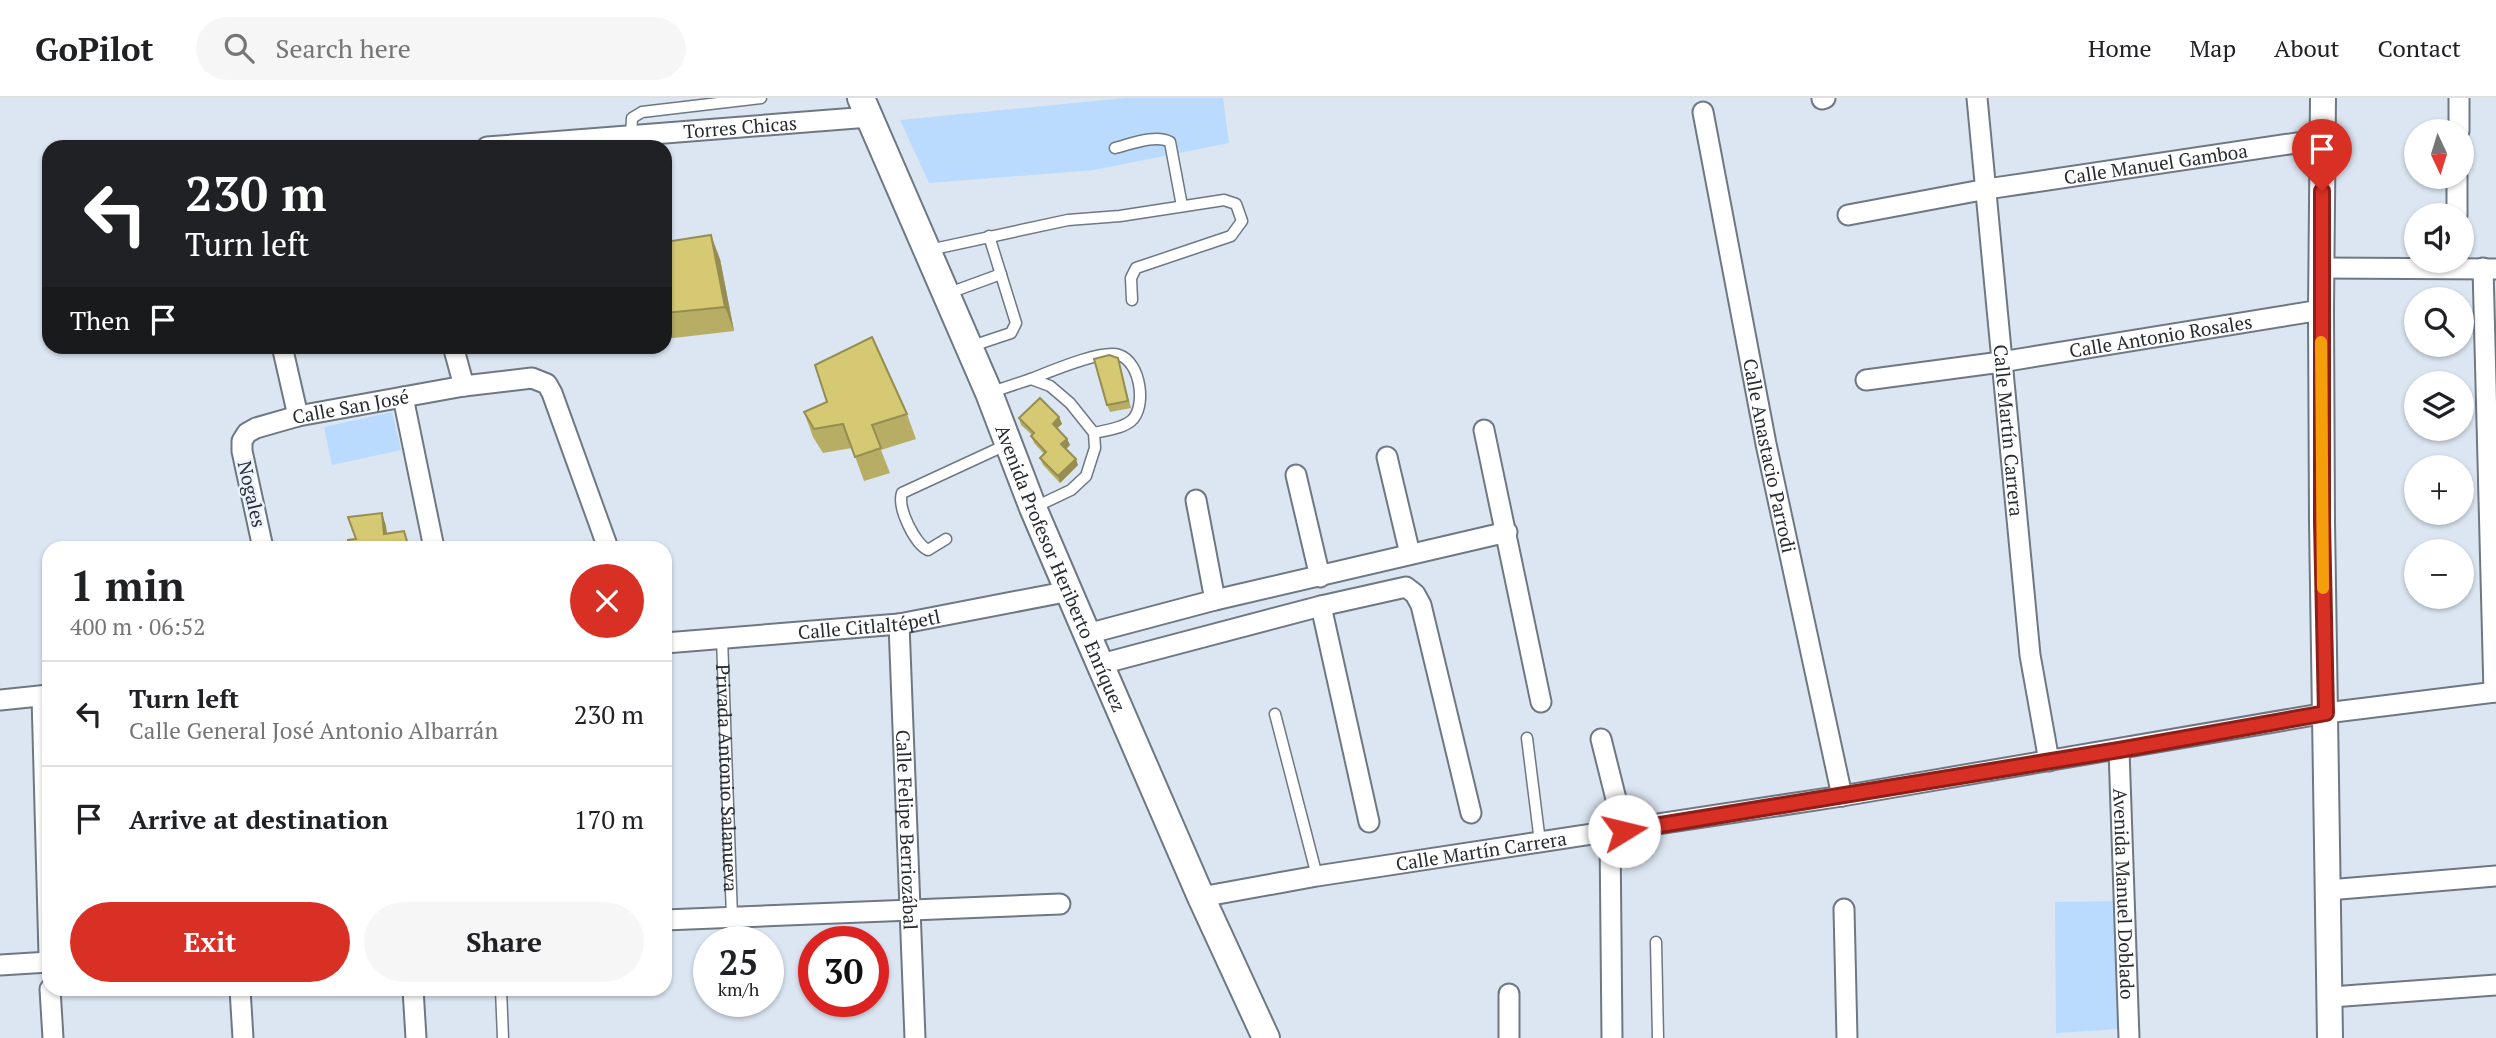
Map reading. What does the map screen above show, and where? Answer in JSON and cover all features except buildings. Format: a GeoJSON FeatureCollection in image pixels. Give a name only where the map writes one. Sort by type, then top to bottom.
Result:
{"type":"FeatureCollection","features":[{"type":"Feature","properties":{"kind":"main road","name":"Avenida Profesor Heriberto Enríquez"},"geometry":{"type":"LineString","coordinates":[[865,108],[989,393],[1033,508],[1087,635],[1201,897],[1266,1038]]}},
{"type":"Feature","properties":{"kind":"street","name":"Calle Martín Carrera"},"geometry":{"type":"LineString","coordinates":[[1977,98],[2030,655],[2049,761]]}},
{"type":"Feature","properties":{"kind":"street"},"geometry":{"type":"LineString","coordinates":[[2323,98],[2322,522],[2330,997],[2330,1038],[2323,1038]]}},
{"type":"Feature","properties":{"kind":"street"},"geometry":{"type":"LineString","coordinates":[[2459,98],[2459,119]]}},
{"type":"Feature","properties":{"kind":"street","name":"Torres Chicas"},"geometry":{"type":"LineString","coordinates":[[579,140],[865,108]]}},
{"type":"Feature","properties":{"kind":"street","name":"Calle Anastacio Parrodi"},"geometry":{"type":"LineString","coordinates":[[1703,112],[1766,444],[1842,796]]}},
{"type":"Feature","properties":{"kind":"street","name":"Calle Manuel Gamboa"},"geometry":{"type":"LineString","coordinates":[[1848,215],[1987,188],[2323,139]]}},
{"type":"Feature","properties":{"kind":"street"},"geometry":{"type":"LineString","coordinates":[[2322,268],[2404,266]]}},
{"type":"Feature","properties":{"kind":"street"},"geometry":{"type":"LineString","coordinates":[[2490,268],[2495,692]]}},
{"type":"Feature","properties":{"kind":"street","name":"Calle Antonio Rosales"},"geometry":{"type":"LineString","coordinates":[[1866,380],[2001,362],[2321,310]]}},
{"type":"Feature","properties":{"kind":"street"},"geometry":{"type":"LineString","coordinates":[[284,354],[298,416]]}},
{"type":"Feature","properties":{"kind":"street"},"geometry":{"type":"LineString","coordinates":[[455,354],[464,386]]}},
{"type":"Feature","properties":{"kind":"street","name":"Calle San José"},"geometry":{"type":"LineString","coordinates":[[242,441],[247,433],[256,428],[298,416],[464,386],[532,379],[547,384],[607,541]]}},
{"type":"Feature","properties":{"kind":"street"},"geometry":{"type":"LineString","coordinates":[[403,397],[434,541]]}},
{"type":"Feature","properties":{"kind":"street"},"geometry":{"type":"LineString","coordinates":[[1484,430],[1541,702]]}},
{"type":"Feature","properties":{"kind":"street","name":"Nogales"},"geometry":{"type":"LineString","coordinates":[[242,441],[261,541]]}},
{"type":"Feature","properties":{"kind":"street"},"geometry":{"type":"LineString","coordinates":[[1387,457],[1410,554]]}},
{"type":"Feature","properties":{"kind":"street"},"geometry":{"type":"LineString","coordinates":[[1296,475],[1320,577]]}},
{"type":"Feature","properties":{"kind":"street"},"geometry":{"type":"LineString","coordinates":[[1196,500],[1215,600]]}},
{"type":"Feature","properties":{"kind":"street"},"geometry":{"type":"LineString","coordinates":[[1087,635],[1215,600],[1507,532]]}},
{"type":"Feature","properties":{"kind":"street"},"geometry":{"type":"LineString","coordinates":[[1101,664],[1144,650],[1397,587],[1406,587],[1415,594],[1421,605],[1471,813]]}},
{"type":"Feature","properties":{"kind":"street","name":"Calle Citlaltépetl"},"geometry":{"type":"LineString","coordinates":[[672,642],[899,624],[1070,591]]}},
{"type":"Feature","properties":{"kind":"street"},"geometry":{"type":"LineString","coordinates":[[1321,606],[1369,822]]}},
{"type":"Feature","properties":{"kind":"street","name":"Calle Felipe Berriozábal"},"geometry":{"type":"LineString","coordinates":[[899,624],[915,1038]]}},
{"type":"Feature","properties":{"kind":"street","name":"Calle Martín Carrera"},"geometry":{"type":"LineString","coordinates":[[1201,897],[1317,876],[1842,796],[2326,713],[2495,692]]}},
{"type":"Feature","properties":{"kind":"street"},"geometry":{"type":"LineString","coordinates":[[0,700],[42,695]]}},
{"type":"Feature","properties":{"kind":"street"},"geometry":{"type":"LineString","coordinates":[[1601,739],[1617,832],[1612,1038]]}},
{"type":"Feature","properties":{"kind":"street","name":"Avenida Manuel Doblado"},"geometry":{"type":"LineString","coordinates":[[2119,750],[2129,1038]]}},
{"type":"Feature","properties":{"kind":"street"},"geometry":{"type":"LineString","coordinates":[[2328,890],[2496,876]]}},
{"type":"Feature","properties":{"kind":"street"},"geometry":{"type":"LineString","coordinates":[[672,919],[1060,904]]}},
{"type":"Feature","properties":{"kind":"street"},"geometry":{"type":"LineString","coordinates":[[1844,909],[1847,1038]]}},
{"type":"Feature","properties":{"kind":"street"},"geometry":{"type":"LineString","coordinates":[[0,965],[42,962]]}},
{"type":"Feature","properties":{"kind":"street"},"geometry":{"type":"LineString","coordinates":[[2330,997],[2496,985]]}},
{"type":"Feature","properties":{"kind":"street"},"geometry":{"type":"LineString","coordinates":[[1509,994],[1510,1038]]}},
{"type":"Feature","properties":{"kind":"street"},"geometry":{"type":"LineString","coordinates":[[50,996],[53,1038]]}},
{"type":"Feature","properties":{"kind":"street"},"geometry":{"type":"LineString","coordinates":[[240,996],[243,1038]]}},
{"type":"Feature","properties":{"kind":"street"},"geometry":{"type":"LineString","coordinates":[[413,996],[416,1038]]}},
{"type":"Feature","properties":{"kind":"lane"},"geometry":{"type":"LineString","coordinates":[[631,136],[632,118],[642,112],[761,98]]}},
{"type":"Feature","properties":{"kind":"lane"},"geometry":{"type":"LineString","coordinates":[[1115,148],[1157,139],[1170,142],[1182,206]]}},
{"type":"Feature","properties":{"kind":"lane"},"geometry":{"type":"LineString","coordinates":[[927,251],[1068,220],[1119,216],[1224,200],[1236,204],[1242,220],[1231,236],[1136,268],[1131,278],[1132,300]]}},
{"type":"Feature","properties":{"kind":"lane"},"geometry":{"type":"LineString","coordinates":[[969,347],[1013,332],[1016,323],[989,236]]}},
{"type":"Feature","properties":{"kind":"lane"},"geometry":{"type":"LineString","coordinates":[[946,294],[1001,274]]}},
{"type":"Feature","properties":{"kind":"lane"},"geometry":{"type":"LineString","coordinates":[[989,393],[1060,367],[1118,354],[1134,369],[1140,391],[1139,410],[1132,420],[1121,426],[1094,433]]}},
{"type":"Feature","properties":{"kind":"lane"},"geometry":{"type":"LineString","coordinates":[[1031,379],[1060,393],[1094,433],[1095,448],[1086,476],[1071,490],[1033,508]]}},
{"type":"Feature","properties":{"kind":"lane"},"geometry":{"type":"LineString","coordinates":[[946,539],[928,550],[921,546],[902,513],[902,493],[1009,443]]}},
{"type":"Feature","properties":{"kind":"lane","name":"Privada Antonio Salanueva"},"geometry":{"type":"LineString","coordinates":[[722,638],[732,917]]}},
{"type":"Feature","properties":{"kind":"lane"},"geometry":{"type":"LineString","coordinates":[[1275,714],[1317,876]]}},
{"type":"Feature","properties":{"kind":"lane"},"geometry":{"type":"LineString","coordinates":[[1527,738],[1540,842]]}},
{"type":"Feature","properties":{"kind":"lane"},"geometry":{"type":"LineString","coordinates":[[1656,943],[1658,1038]]}},
{"type":"Feature","properties":{"kind":"lane"},"geometry":{"type":"LineString","coordinates":[[501,996],[503,1038]]}},
{"type":"Feature","properties":{"kind":"shaded area"},"geometry":{"type":"Polygon","coordinates":[[[1125,98],[1223,98],[1229,143],[1094,170],[929,183],[900,120],[1125,98]]]}},
{"type":"Feature","properties":{"kind":"shaded area"},"geometry":{"type":"Polygon","coordinates":[[[392,412],[401,450],[332,465],[324,427],[392,412]]]}},
{"type":"Feature","properties":{"kind":"shaded area"},"geometry":{"type":"Polygon","coordinates":[[[2118,901],[2120,1029],[2056,1033],[2055,902],[2118,901]]]}},
{"type":"Feature","properties":{"kind":"slow traffic"},"geometry":{"type":"LineString","coordinates":[[2321,342],[2323,588]]}},
{"type":"Feature","properties":{"kind":"route"},"geometry":{"type":"LineString","coordinates":[[1624,831],[2119,750],[2326,713],[2322,522],[2322,191]]}}]}
